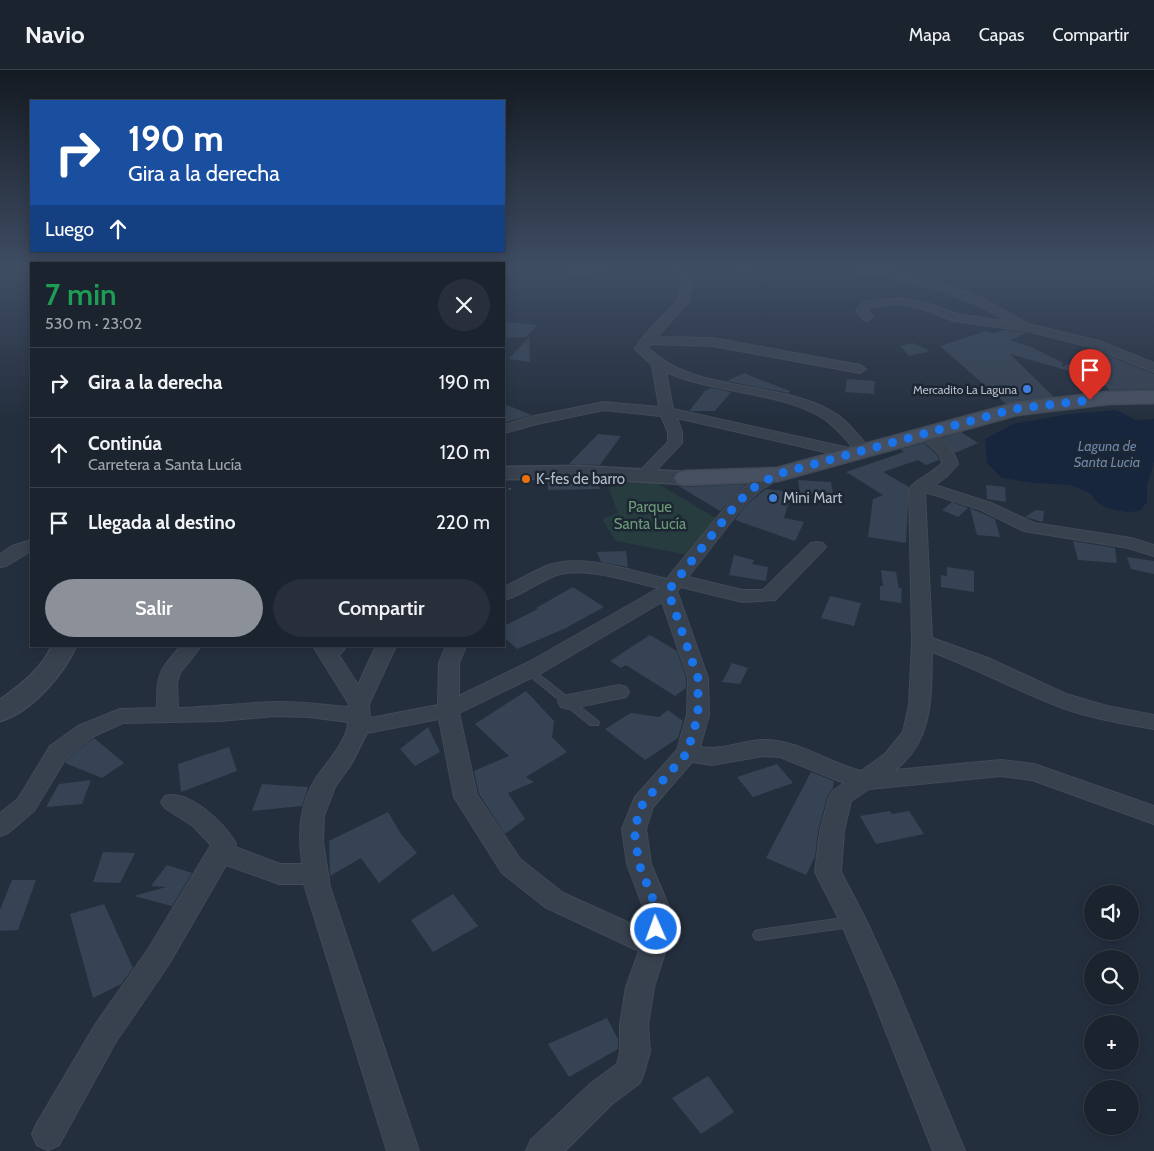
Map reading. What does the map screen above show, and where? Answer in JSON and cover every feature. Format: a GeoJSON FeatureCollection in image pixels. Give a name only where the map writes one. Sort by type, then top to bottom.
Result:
{"type":"FeatureCollection","features":[{"type":"Feature","properties":{"kind":"main road"},"geometry":{"type":"LineString","coordinates":[[685,478],[778,474],[925,435],[978,418],[1028,407],[1108,398],[1154,397]]}},
{"type":"Feature","properties":{"kind":"street"},"geometry":{"type":"LineString","coordinates":[[666,318],[646,340],[641,349],[645,356],[675,372],[804,405],[826,414],[859,453]]}},
{"type":"Feature","properties":{"kind":"street"},"geometry":{"type":"LineString","coordinates":[[962,318],[1027,327],[1095,344],[1154,368]]}},
{"type":"Feature","properties":{"kind":"street"},"geometry":{"type":"LineString","coordinates":[[1012,318],[1027,327]]}},
{"type":"Feature","properties":{"kind":"street"},"geometry":{"type":"LineString","coordinates":[[646,340],[713,342],[860,370]]}},
{"type":"Feature","properties":{"kind":"street"},"geometry":{"type":"LineString","coordinates":[[643,476],[675,443],[675,432],[667,412],[658,364]]}},
{"type":"Feature","properties":{"kind":"street"},"geometry":{"type":"LineString","coordinates":[[505,429],[534,420],[604,406],[667,412],[859,453]]}},
{"type":"Feature","properties":{"kind":"street"},"geometry":{"type":"LineString","coordinates":[[925,435],[945,450],[950,457],[950,464],[941,474],[920,485],[916,492],[922,641],[920,705],[913,734],[893,760],[841,797],[832,831],[828,872],[854,922],[949,1151]]}},
{"type":"Feature","properties":{"kind":"street"},"geometry":{"type":"LineString","coordinates":[[505,473],[578,472],[685,478]]}},
{"type":"Feature","properties":{"kind":"street"},"geometry":{"type":"LineString","coordinates":[[0,827],[26,805],[58,752],[86,731],[120,716],[220,714],[275,709],[309,710],[359,716],[448,710],[529,671],[672,586],[738,502],[756,486],[778,474]]}},
{"type":"Feature","properties":{"kind":"street"},"geometry":{"type":"LineString","coordinates":[[920,485],[984,506],[1030,527],[1131,543],[1154,550]]}},
{"type":"Feature","properties":{"kind":"street"},"geometry":{"type":"LineString","coordinates":[[0,562],[18,550],[30,545]]}},
{"type":"Feature","properties":{"kind":"street"},"geometry":{"type":"LineString","coordinates":[[505,594],[556,569],[580,567],[609,571],[672,586],[742,596],[768,596],[817,547]]}},
{"type":"Feature","properties":{"kind":"street"},"geometry":{"type":"LineString","coordinates":[[542,1151],[600,1094],[629,1072],[635,1052],[634,1025],[640,987],[654,946],[658,912],[639,864],[634,829],[643,803],[687,753],[698,716],[698,678],[672,586]]}},
{"type":"Feature","properties":{"kind":"street"},"geometry":{"type":"LineString","coordinates":[[922,641],[981,663],[1059,699],[1106,713],[1154,722]]}},
{"type":"Feature","properties":{"kind":"street"},"geometry":{"type":"LineString","coordinates":[[0,712],[36,685],[59,660],[64,647]]}},
{"type":"Feature","properties":{"kind":"street"},"geometry":{"type":"LineString","coordinates":[[386,647],[344,757],[324,785],[312,816],[311,842],[317,887],[403,1151]]}},
{"type":"Feature","properties":{"kind":"street"},"geometry":{"type":"LineString","coordinates":[[456,647],[450,663],[448,710],[466,797],[511,866],[554,900],[654,946]]}},
{"type":"Feature","properties":{"kind":"street"},"geometry":{"type":"LineString","coordinates":[[168,715],[167,683],[170,671],[188,648]]}},
{"type":"Feature","properties":{"kind":"street"},"geometry":{"type":"LineString","coordinates":[[333,650],[359,716]]}},
{"type":"Feature","properties":{"kind":"street"},"geometry":{"type":"LineString","coordinates":[[568,702],[619,692]]}},
{"type":"Feature","properties":{"kind":"street"},"geometry":{"type":"LineString","coordinates":[[687,753],[712,757],[740,754],[764,748],[783,750],[840,774],[866,781],[1001,768],[1034,772],[1154,815]]}},
{"type":"Feature","properties":{"kind":"street"},"geometry":{"type":"LineString","coordinates":[[48,1134],[105,1034],[159,956],[224,844],[196,816],[173,802]]}},
{"type":"Feature","properties":{"kind":"street"},"geometry":{"type":"LineString","coordinates":[[220,852],[279,874],[316,874]]}},
{"type":"Feature","properties":{"kind":"lane"},"geometry":{"type":"LineString","coordinates":[[529,671],[594,722]]}},
{"type":"Feature","properties":{"kind":"lane"},"geometry":{"type":"LineString","coordinates":[[759,935],[854,922]]}},
{"type":"Feature","properties":{"kind":"green space","name":"Parque Santa Lucía"},"geometry":{"type":"Polygon","coordinates":[[[614,483],[657,483],[719,520],[689,555],[616,541],[602,519],[618,513],[608,487],[614,483]]]}},
{"type":"Feature","properties":{"kind":"water","name":"Laguna de Santa Lucia"},"geometry":{"type":"Polygon","coordinates":[[[1116,410],[1136,420],[1154,419],[1154,461],[1147,486],[1147,502],[1140,511],[1126,512],[1107,508],[1097,502],[1090,493],[1070,485],[1034,483],[1002,478],[987,463],[985,439],[1013,424],[1068,414],[1116,410]]]}},
{"type":"Feature","properties":{"kind":"building"},"geometry":{"type":"Polygon","coordinates":[[[505,322],[537,325],[526,337],[505,338],[505,322]]]}},
{"type":"Feature","properties":{"kind":"building"},"geometry":{"type":"Polygon","coordinates":[[[1005,330],[1027,333],[1010,340],[1029,346],[1063,363],[1062,367],[1099,352],[1154,374],[1154,389],[1110,390],[1097,379],[1010,354],[1054,397],[1006,404],[940,346],[986,331],[993,333],[1005,330]]]}},
{"type":"Feature","properties":{"kind":"building"},"geometry":{"type":"Polygon","coordinates":[[[529,337],[530,362],[509,359],[529,337]]]}},
{"type":"Feature","properties":{"kind":"building"},"geometry":{"type":"Polygon","coordinates":[[[913,343],[930,351],[909,356],[900,346],[913,343]]]}},
{"type":"Feature","properties":{"kind":"building"},"geometry":{"type":"Polygon","coordinates":[[[747,372],[746,374],[790,391],[789,393],[727,381],[747,372]]]}},
{"type":"Feature","properties":{"kind":"building"},"geometry":{"type":"Polygon","coordinates":[[[847,379],[875,381],[874,394],[845,392],[847,379]]]}},
{"type":"Feature","properties":{"kind":"building"},"geometry":{"type":"Polygon","coordinates":[[[711,388],[731,392],[715,411],[689,411],[705,391],[711,388]]]}},
{"type":"Feature","properties":{"kind":"building"},"geometry":{"type":"Polygon","coordinates":[[[505,404],[532,415],[505,423],[505,404]]]}},
{"type":"Feature","properties":{"kind":"building"},"geometry":{"type":"Polygon","coordinates":[[[961,432],[978,443],[955,453],[942,438],[961,432]]]}},
{"type":"Feature","properties":{"kind":"building"},"geometry":{"type":"Polygon","coordinates":[[[598,434],[621,436],[600,465],[569,464],[598,434]]]}},
{"type":"Feature","properties":{"kind":"building"},"geometry":{"type":"Polygon","coordinates":[[[924,443],[937,455],[939,460],[926,465],[918,460],[883,472],[909,487],[906,543],[868,537],[873,499],[883,495],[846,472],[904,452],[900,449],[924,443]]]}},
{"type":"Feature","properties":{"kind":"building"},"geometry":{"type":"Polygon","coordinates":[[[548,480],[597,481],[600,489],[548,490],[548,480]]]}},
{"type":"Feature","properties":{"kind":"building"},"geometry":{"type":"Polygon","coordinates":[[[798,480],[831,482],[833,494],[800,493],[798,480]]]}},
{"type":"Feature","properties":{"kind":"building"},"geometry":{"type":"Polygon","coordinates":[[[746,484],[720,511],[677,485],[685,487],[746,484]]]}},
{"type":"Feature","properties":{"kind":"building"},"geometry":{"type":"Polygon","coordinates":[[[986,485],[1005,487],[1006,502],[987,499],[986,485]]]}},
{"type":"Feature","properties":{"kind":"building"},"geometry":{"type":"Polygon","coordinates":[[[766,489],[792,492],[784,518],[804,522],[795,541],[735,520],[745,506],[766,489]]]}},
{"type":"Feature","properties":{"kind":"building"},"geometry":{"type":"Polygon","coordinates":[[[952,502],[968,508],[958,517],[942,510],[952,502]]]}},
{"type":"Feature","properties":{"kind":"building"},"geometry":{"type":"Polygon","coordinates":[[[970,508],[995,519],[1000,537],[977,535],[970,508]]]}},
{"type":"Feature","properties":{"kind":"building"},"geometry":{"type":"Polygon","coordinates":[[[1036,510],[1044,511],[1043,522],[1025,517],[1036,510]]]}},
{"type":"Feature","properties":{"kind":"building"},"geometry":{"type":"Polygon","coordinates":[[[1073,541],[1115,548],[1117,563],[1078,560],[1073,541]]]}},
{"type":"Feature","properties":{"kind":"building"},"geometry":{"type":"Polygon","coordinates":[[[626,551],[628,567],[601,562],[597,552],[626,551]]]}},
{"type":"Feature","properties":{"kind":"building"},"geometry":{"type":"Polygon","coordinates":[[[734,555],[754,560],[752,564],[768,567],[766,581],[729,575],[734,555]]]}},
{"type":"Feature","properties":{"kind":"building"},"geometry":{"type":"Polygon","coordinates":[[[1127,557],[1154,561],[1154,574],[1131,569],[1127,557]]]}},
{"type":"Feature","properties":{"kind":"building"},"geometry":{"type":"Polygon","coordinates":[[[947,567],[974,571],[974,592],[941,587],[941,575],[947,576],[947,567]]]}},
{"type":"Feature","properties":{"kind":"building"},"geometry":{"type":"Polygon","coordinates":[[[881,570],[896,572],[899,588],[902,589],[901,603],[880,600],[880,586],[883,586],[881,570]]]}},
{"type":"Feature","properties":{"kind":"building"},"geometry":{"type":"Polygon","coordinates":[[[573,587],[604,607],[566,628],[517,649],[505,638],[505,626],[538,609],[536,608],[573,587]]]}},
{"type":"Feature","properties":{"kind":"building"},"geometry":{"type":"Polygon","coordinates":[[[830,596],[861,603],[854,626],[821,618],[830,596]]]}},
{"type":"Feature","properties":{"kind":"building"},"geometry":{"type":"Polygon","coordinates":[[[650,635],[677,651],[686,678],[686,688],[675,696],[626,665],[621,668],[610,661],[650,635]]]}},
{"type":"Feature","properties":{"kind":"building"},"geometry":{"type":"Polygon","coordinates":[[[732,663],[748,668],[740,684],[722,682],[732,663]]]}},
{"type":"Feature","properties":{"kind":"building"},"geometry":{"type":"Polygon","coordinates":[[[526,691],[554,721],[552,737],[567,752],[526,777],[534,782],[508,793],[525,819],[505,834],[479,794],[474,771],[509,756],[475,724],[526,691]]]}},
{"type":"Feature","properties":{"kind":"building"},"geometry":{"type":"Polygon","coordinates":[[[668,710],[683,721],[678,738],[645,760],[605,729],[631,713],[659,717],[668,710]]]}},
{"type":"Feature","properties":{"kind":"building"},"geometry":{"type":"Polygon","coordinates":[[[428,727],[440,752],[415,766],[400,749],[428,727]]]}},
{"type":"Feature","properties":{"kind":"building"},"geometry":{"type":"Polygon","coordinates":[[[94,738],[124,763],[102,778],[65,763],[67,759],[94,738]]]}},
{"type":"Feature","properties":{"kind":"building"},"geometry":{"type":"Polygon","coordinates":[[[229,747],[237,771],[181,792],[178,764],[229,747]]]}},
{"type":"Feature","properties":{"kind":"building"},"geometry":{"type":"Polygon","coordinates":[[[777,764],[793,783],[753,797],[737,777],[777,764]]]}},
{"type":"Feature","properties":{"kind":"building"},"geometry":{"type":"Polygon","coordinates":[[[811,772],[834,781],[833,788],[827,797],[818,831],[815,857],[806,875],[766,858],[811,772]]]}},
{"type":"Feature","properties":{"kind":"building"},"geometry":{"type":"Polygon","coordinates":[[[91,780],[82,804],[46,807],[59,784],[91,780]]]}},
{"type":"Feature","properties":{"kind":"building"},"geometry":{"type":"Polygon","coordinates":[[[262,784],[308,787],[302,806],[252,811],[262,784]]]}},
{"type":"Feature","properties":{"kind":"building"},"geometry":{"type":"Polygon","coordinates":[[[890,811],[892,814],[909,811],[924,834],[876,844],[860,816],[890,811]]]}},
{"type":"Feature","properties":{"kind":"building"},"geometry":{"type":"Polygon","coordinates":[[[388,812],[401,834],[417,853],[379,883],[361,858],[330,876],[329,841],[388,812]]]}},
{"type":"Feature","properties":{"kind":"building"},"geometry":{"type":"Polygon","coordinates":[[[103,852],[135,853],[120,883],[93,882],[103,852]]]}},
{"type":"Feature","properties":{"kind":"building"},"geometry":{"type":"Polygon","coordinates":[[[167,865],[192,873],[172,906],[134,896],[166,887],[151,886],[167,865]]]}},
{"type":"Feature","properties":{"kind":"building"},"geometry":{"type":"Polygon","coordinates":[[[12,880],[36,880],[18,930],[0,931],[0,910],[12,880]]]}},
{"type":"Feature","properties":{"kind":"building"},"geometry":{"type":"Polygon","coordinates":[[[453,894],[478,926],[433,952],[411,920],[453,894]]]}},
{"type":"Feature","properties":{"kind":"building"},"geometry":{"type":"Polygon","coordinates":[[[104,904],[133,968],[121,984],[93,998],[70,914],[104,904]]]}},
{"type":"Feature","properties":{"kind":"building"},"geometry":{"type":"Polygon","coordinates":[[[607,1018],[618,1039],[618,1049],[569,1077],[548,1044],[607,1018]]]}},
{"type":"Feature","properties":{"kind":"building"},"geometry":{"type":"Polygon","coordinates":[[[708,1076],[734,1112],[701,1134],[672,1098],[708,1076]]]}},
{"type":"Feature","properties":{"kind":"place","name":"Mercadito La Laguna"},"geometry":{"type":"Point","coordinates":[1027,389]}},
{"type":"Feature","properties":{"kind":"place","name":"K-fes de barro"},"geometry":{"type":"Point","coordinates":[526,479]}},
{"type":"Feature","properties":{"kind":"place","name":"Mini Mart"},"geometry":{"type":"Point","coordinates":[773,498]}},
{"type":"Feature","properties":{"kind":"route"},"geometry":{"type":"LineString","coordinates":[[656,929],[658,912],[639,864],[634,829],[643,803],[687,753],[698,716],[698,678],[668,591],[738,502],[756,486],[778,474],[1014,409],[1090,400]]}}]}
